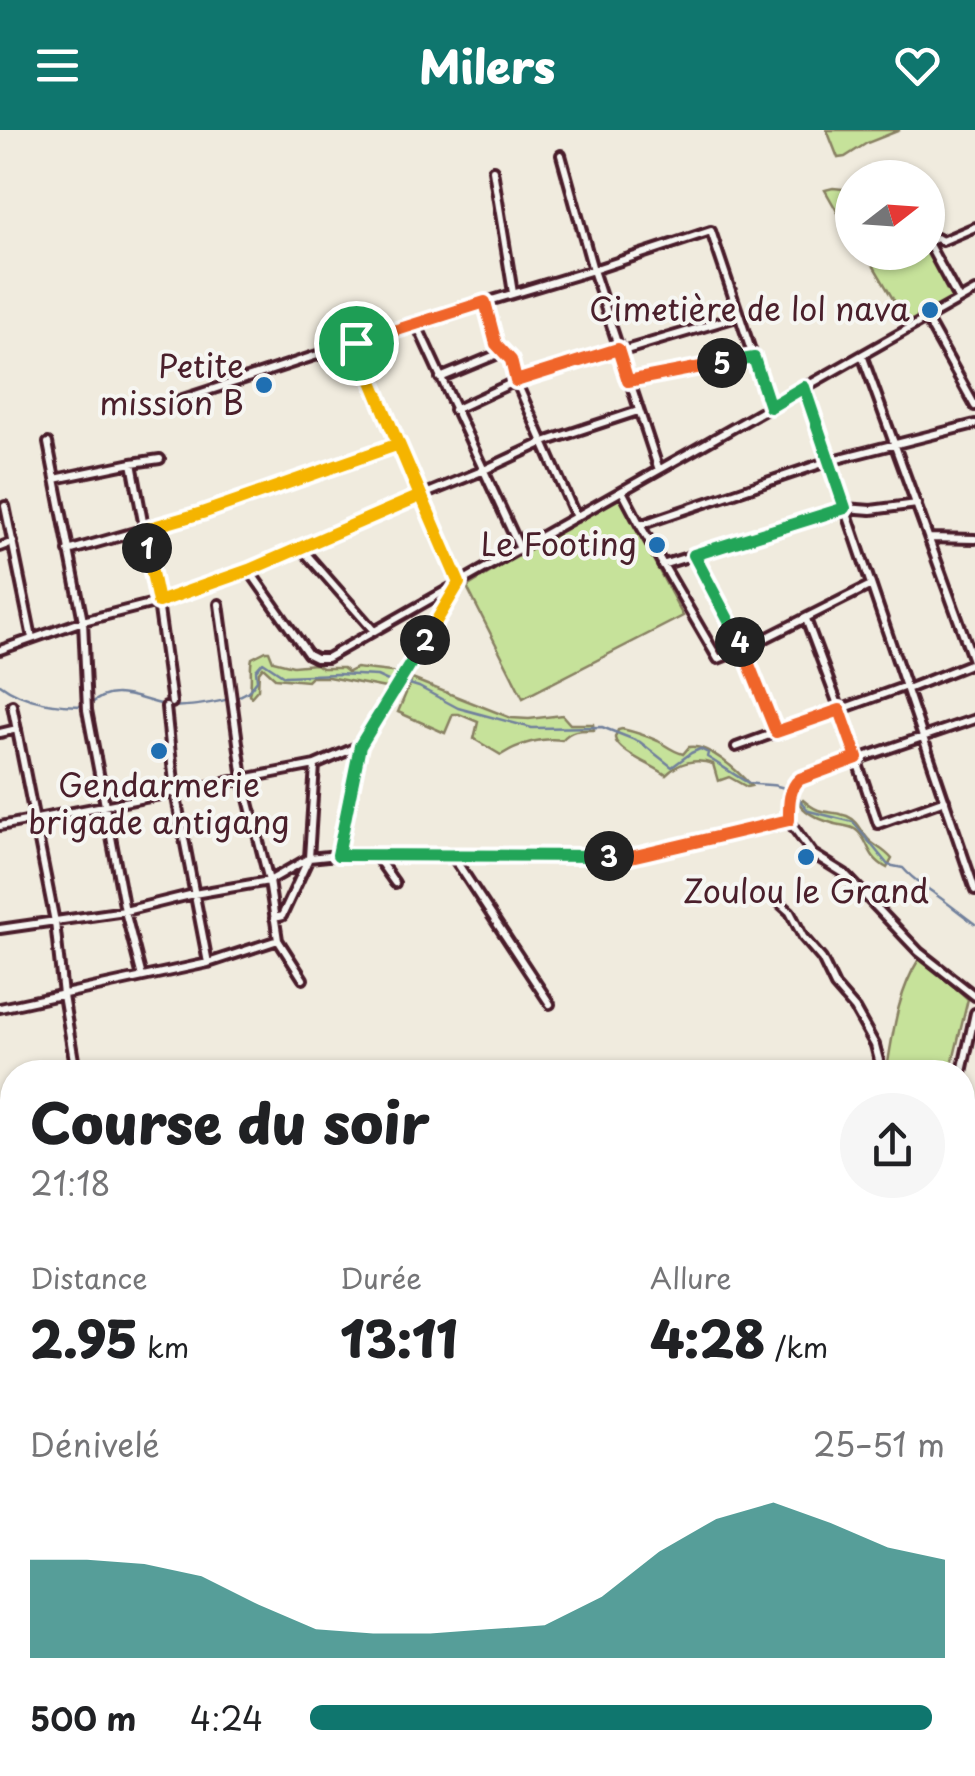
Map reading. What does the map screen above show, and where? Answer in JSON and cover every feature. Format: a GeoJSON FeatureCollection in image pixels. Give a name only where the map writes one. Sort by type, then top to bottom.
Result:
{"type":"FeatureCollection","features":[{"type":"Feature","properties":{"kind":"street"},"geometry":{"type":"LineString","coordinates":[[561,155],[593,270],[659,470]]}},
{"type":"Feature","properties":{"kind":"street"},"geometry":{"type":"LineString","coordinates":[[494,170],[514,293]]}},
{"type":"Feature","properties":{"kind":"street"},"geometry":{"type":"LineString","coordinates":[[945,240],[975,227]]}},
{"type":"Feature","properties":{"kind":"street"},"geometry":{"type":"LineString","coordinates":[[180,400],[711,231],[770,407]]}},
{"type":"Feature","properties":{"kind":"street"},"geometry":{"type":"LineString","coordinates":[[943,270],[959,300]]}},
{"type":"Feature","properties":{"kind":"street"},"geometry":{"type":"LineString","coordinates":[[249,570],[308,654],[327,658],[975,292]]}},
{"type":"Feature","properties":{"kind":"street"},"geometry":{"type":"LineString","coordinates":[[485,302],[496,344],[511,360],[516,381],[576,518]]}},
{"type":"Feature","properties":{"kind":"street"},"geometry":{"type":"LineString","coordinates":[[454,410],[516,381],[740,316]]}},
{"type":"Feature","properties":{"kind":"street"},"geometry":{"type":"LineString","coordinates":[[926,318],[975,406]]}},
{"type":"Feature","properties":{"kind":"street"},"geometry":{"type":"LineString","coordinates":[[415,323],[520,549]]}},
{"type":"Feature","properties":{"kind":"street"},"geometry":{"type":"LineString","coordinates":[[356,343],[459,583]]}},
{"type":"Feature","properties":{"kind":"street"},"geometry":{"type":"LineString","coordinates":[[440,378],[503,352]]}},
{"type":"Feature","properties":{"kind":"street"},"geometry":{"type":"LineString","coordinates":[[736,746],[975,663],[862,354]]}},
{"type":"Feature","properties":{"kind":"street"},"geometry":{"type":"LineString","coordinates":[[628,381],[754,358]]}},
{"type":"Feature","properties":{"kind":"street"},"geometry":{"type":"LineString","coordinates":[[804,387],[975,890]]}},
{"type":"Feature","properties":{"kind":"street"},"geometry":{"type":"LineString","coordinates":[[0,650],[249,570],[544,442],[638,410]]}},
{"type":"Feature","properties":{"kind":"street"},"geometry":{"type":"LineString","coordinates":[[640,524],[829,460],[975,424]]}},
{"type":"Feature","properties":{"kind":"street"},"geometry":{"type":"LineString","coordinates":[[48,444],[83,621],[87,706],[124,910],[142,977]]}},
{"type":"Feature","properties":{"kind":"street"},"geometry":{"type":"LineString","coordinates":[[68,551],[202,513],[399,444]]}},
{"type":"Feature","properties":{"kind":"street"},"geometry":{"type":"LineString","coordinates":[[55,479],[160,459]]}},
{"type":"Feature","properties":{"kind":"street"},"geometry":{"type":"LineString","coordinates":[[132,462],[158,602],[175,792],[208,963]]}},
{"type":"Feature","properties":{"kind":"street"},"geometry":{"type":"LineString","coordinates":[[622,492],[718,659],[744,650],[871,585]]}},
{"type":"Feature","properties":{"kind":"street"},"geometry":{"type":"LineString","coordinates":[[662,565],[845,508],[881,509],[916,504]]}},
{"type":"Feature","properties":{"kind":"street"},"geometry":{"type":"LineString","coordinates":[[5,506],[32,638]]}},
{"type":"Feature","properties":{"kind":"street"},"geometry":{"type":"LineString","coordinates":[[929,538],[975,539]]}},
{"type":"Feature","properties":{"kind":"street"},"geometry":{"type":"LineString","coordinates":[[0,547],[12,542]]}},
{"type":"Feature","properties":{"kind":"street"},"geometry":{"type":"LineString","coordinates":[[301,548],[374,631]]}},
{"type":"Feature","properties":{"kind":"street"},"geometry":{"type":"LineString","coordinates":[[694,555],[744,650],[776,732]]}},
{"type":"Feature","properties":{"kind":"street"},"geometry":{"type":"LineString","coordinates":[[338,855],[360,746],[459,583]]}},
{"type":"Feature","properties":{"kind":"street"},"geometry":{"type":"LineString","coordinates":[[219,604],[242,779],[270,882],[278,940],[303,979]]}},
{"type":"Feature","properties":{"kind":"street"},"geometry":{"type":"LineString","coordinates":[[806,619],[878,824],[944,800]]}},
{"type":"Feature","properties":{"kind":"street"},"geometry":{"type":"LineString","coordinates":[[12,704],[55,922],[74,1060]]}},
{"type":"Feature","properties":{"kind":"street"},"geometry":{"type":"LineString","coordinates":[[975,719],[800,779],[791,794],[789,820],[814,854],[844,874],[919,952],[975,996]]}},
{"type":"Feature","properties":{"kind":"street"},"geometry":{"type":"LineString","coordinates":[[0,733],[18,729]]}},
{"type":"Feature","properties":{"kind":"street"},"geometry":{"type":"LineString","coordinates":[[0,826],[315,765],[360,746]]}},
{"type":"Feature","properties":{"kind":"street"},"geometry":{"type":"LineString","coordinates":[[274,918],[282,916],[309,858],[315,765]]}},
{"type":"Feature","properties":{"kind":"street"},"geometry":{"type":"LineString","coordinates":[[0,929],[270,882],[309,858],[631,857],[789,820]]}},
{"type":"Feature","properties":{"kind":"street"},"geometry":{"type":"LineString","coordinates":[[376,855],[394,883]]}},
{"type":"Feature","properties":{"kind":"street"},"geometry":{"type":"LineString","coordinates":[[452,855],[550,1004]]}},
{"type":"Feature","properties":{"kind":"street"},"geometry":{"type":"LineString","coordinates":[[781,904],[854,1009],[875,1045],[879,1060]]}},
{"type":"Feature","properties":{"kind":"street"},"geometry":{"type":"LineString","coordinates":[[0,1008],[208,963],[278,940]]}},
{"type":"Feature","properties":{"kind":"street"},"geometry":{"type":"LineString","coordinates":[[965,1060],[975,1013]]}},
{"type":"Feature","properties":{"kind":"green space"},"geometry":{"type":"Polygon","coordinates":[[[827,130],[900,130],[838,158],[827,130]]]}},
{"type":"Feature","properties":{"kind":"green space"},"geometry":{"type":"Polygon","coordinates":[[[835,188],[835,208],[825,190],[835,188]]]}},
{"type":"Feature","properties":{"kind":"green space"},"geometry":{"type":"Polygon","coordinates":[[[876,270],[938,270],[953,298],[907,323],[876,270]]]}},
{"type":"Feature","properties":{"kind":"green space"},"geometry":{"type":"Polygon","coordinates":[[[620,497],[683,616],[523,698],[467,587],[620,497]]]}},
{"type":"Feature","properties":{"kind":"green space"},"geometry":{"type":"Polygon","coordinates":[[[266,651],[273,661],[293,666],[315,664],[348,672],[356,668],[400,673],[391,689],[328,677],[311,677],[307,681],[275,678],[263,667],[258,689],[251,697],[252,658],[266,651]]]}},
{"type":"Feature","properties":{"kind":"green space"},"geometry":{"type":"Polygon","coordinates":[[[412,679],[511,718],[562,715],[570,724],[593,724],[594,730],[573,732],[562,740],[530,742],[501,755],[474,739],[478,722],[459,714],[453,714],[445,733],[398,712],[412,679]]]}},
{"type":"Feature","properties":{"kind":"green space"},"geometry":{"type":"Polygon","coordinates":[[[622,729],[683,754],[689,747],[705,750],[731,766],[751,786],[729,777],[718,781],[713,764],[700,761],[682,764],[666,775],[617,743],[615,738],[622,729]]]}},
{"type":"Feature","properties":{"kind":"green space"},"geometry":{"type":"Polygon","coordinates":[[[803,800],[816,809],[855,821],[868,839],[892,859],[887,868],[856,830],[812,815],[798,802],[803,800]]]}},
{"type":"Feature","properties":{"kind":"green space"},"geometry":{"type":"Polygon","coordinates":[[[919,959],[968,999],[953,1060],[889,1060],[895,1022],[919,959]]]}},
{"type":"Feature","properties":{"kind":"waterway"},"geometry":{"type":"LineString","coordinates":[[0,684],[20,695],[54,704],[89,706],[98,699],[118,694],[177,706],[221,701],[247,692],[257,680],[256,670],[263,662],[284,676],[337,674],[395,681]]}},
{"type":"Feature","properties":{"kind":"waterway"},"geometry":{"type":"LineString","coordinates":[[403,682],[458,708],[532,728],[602,727],[640,742],[672,767],[700,749],[749,783],[788,790]]}},
{"type":"Feature","properties":{"kind":"waterway"},"geometry":{"type":"LineString","coordinates":[[795,795],[809,811],[853,822],[888,865],[903,868],[975,924]]}},
{"type":"Feature","properties":{"kind":"place","name":"Cimetière de lol nava"},"geometry":{"type":"Point","coordinates":[930,310]}},
{"type":"Feature","properties":{"kind":"place","name":"Petite mission B"},"geometry":{"type":"Point","coordinates":[264,385]}},
{"type":"Feature","properties":{"kind":"place","name":"Le Footing"},"geometry":{"type":"Point","coordinates":[657,545]}},
{"type":"Feature","properties":{"kind":"place","name":"Gendarmerie brigade antigang"},"geometry":{"type":"Point","coordinates":[159,751]}},
{"type":"Feature","properties":{"kind":"place","name":"Zoulou le Grand"},"geometry":{"type":"Point","coordinates":[806,857]}},
{"type":"Feature","properties":{"kind":"route"},"geometry":{"type":"LineString","coordinates":[[356,343],[372,378],[420,496],[249,570],[158,602],[143,530],[202,513],[399,444],[459,583],[360,746],[338,855],[631,857],[789,820],[789,798],[795,783],[857,758],[840,710],[776,732],[744,650],[694,555],[845,508],[804,387],[770,407],[754,358],[628,381],[618,349],[516,381],[511,360],[496,344],[485,302],[356,343]]}}]}
